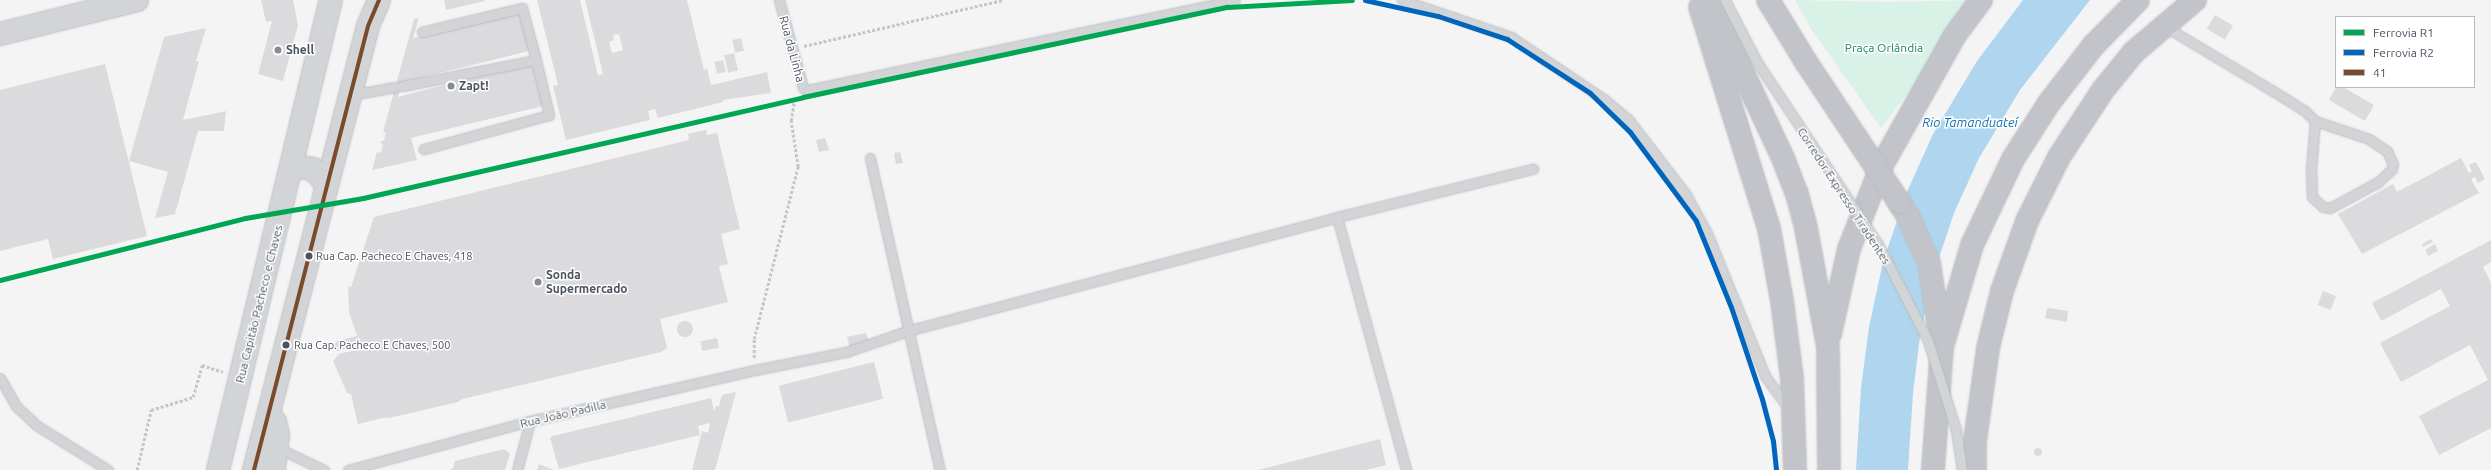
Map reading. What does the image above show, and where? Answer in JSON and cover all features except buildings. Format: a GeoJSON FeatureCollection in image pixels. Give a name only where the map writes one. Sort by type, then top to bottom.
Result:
{"type":"FeatureCollection","features":[{"type":"Feature","properties":{"kind":"highway"},"geometry":{"type":"LineString","coordinates":[[1698,0],[1769,228],[1782,301],[1792,378],[1794,470]]}},
{"type":"Feature","properties":{"kind":"highway"},"geometry":{"type":"LineString","coordinates":[[1709,0],[1783,158],[1797,194],[1806,228],[1828,347],[1829,470]]}},
{"type":"Feature","properties":{"kind":"highway"},"geometry":{"type":"LineString","coordinates":[[1768,0],[1806,62],[1909,218],[1928,263],[1942,347]]}},
{"type":"Feature","properties":{"kind":"highway"},"geometry":{"type":"LineString","coordinates":[[1828,347],[1849,249],[1882,165],[1955,35],[1981,0]]}},
{"type":"Feature","properties":{"kind":"highway"},"geometry":{"type":"LineString","coordinates":[[1933,470],[1942,347],[1972,245],[2013,159],[2049,103],[2093,46],[2138,0]]}},
{"type":"Feature","properties":{"kind":"highway"},"geometry":{"type":"LineString","coordinates":[[1975,470],[1975,441],[1988,348],[2002,291],[2027,221],[2059,157],[2099,96],[2134,52],[2163,25],[2195,0]]}},
{"type":"Feature","properties":{"kind":"main road"},"geometry":{"type":"LineString","coordinates":[[0,34],[137,0]]}},
{"type":"Feature","properties":{"kind":"main road","name":"Rua Capitão Pacheco e Chaves"},"geometry":{"type":"LineString","coordinates":[[218,470],[331,0]]}},
{"type":"Feature","properties":{"kind":"main road"},"geometry":{"type":"LineString","coordinates":[[254,470],[351,95],[368,26],[371,0]]}},
{"type":"Feature","properties":{"kind":"main road"},"geometry":{"type":"LineString","coordinates":[[368,26],[379,0]]}},
{"type":"Feature","properties":{"kind":"main road"},"geometry":{"type":"LineString","coordinates":[[292,166],[313,169],[327,185]]}},
{"type":"Feature","properties":{"kind":"main road"},"geometry":{"type":"LineString","coordinates":[[269,413],[277,429],[278,448],[274,470]]}},
{"type":"Feature","properties":{"kind":"main road"},"geometry":{"type":"LineString","coordinates":[[230,423],[233,470]]}},
{"type":"Feature","properties":{"kind":"main road","name":"Rua Capitão Pacheco e Chaves"},"geometry":{"type":"LineString","coordinates":[[203,470],[212,455],[224,444]]}},
{"type":"Feature","properties":{"kind":"lane","name":"Rua da Linha"},"geometry":{"type":"LineString","coordinates":[[779,0],[803,88],[808,90],[1235,0]]}},
{"type":"Feature","properties":{"kind":"lane"},"geometry":{"type":"LineString","coordinates":[[1402,0],[1511,37],[1605,100],[1628,119],[1685,193],[1707,233],[1765,376],[1776,394],[1793,414]]}},
{"type":"Feature","properties":{"kind":"lane","name":"Corredor Expresso Tiradentes"},"geometry":{"type":"LineString","coordinates":[[1725,0],[1757,62],[1878,244],[1928,341],[1956,430],[1962,470]]}},
{"type":"Feature","properties":{"kind":"lane"},"geometry":{"type":"LineString","coordinates":[[422,32],[522,8],[549,115],[424,149]]}},
{"type":"Feature","properties":{"kind":"lane"},"geometry":{"type":"LineString","coordinates":[[2163,25],[2305,111],[2315,121],[2369,139],[2387,151],[2393,164],[2392,169],[2378,182],[2330,208],[2323,207],[2312,197],[2311,169],[2315,121]]}},
{"type":"Feature","properties":{"kind":"lane"},"geometry":{"type":"LineString","coordinates":[[351,95],[536,60]]}},
{"type":"Feature","properties":{"kind":"lane"},"geometry":{"type":"LineString","coordinates":[[870,158],[907,330],[940,470]]}},
{"type":"Feature","properties":{"kind":"lane","name":"Rua João Padilla"},"geometry":{"type":"LineString","coordinates":[[348,470],[530,421],[755,370],[846,352],[907,330],[1337,217],[1533,169]]}},
{"type":"Feature","properties":{"kind":"lane"},"geometry":{"type":"LineString","coordinates":[[1337,217],[1406,470]]}},
{"type":"Feature","properties":{"kind":"lane"},"geometry":{"type":"LineString","coordinates":[[0,378],[17,407],[36,425],[108,470]]}},
{"type":"Feature","properties":{"kind":"lane"},"geometry":{"type":"LineString","coordinates":[[517,470],[530,421]]}},
{"type":"Feature","properties":{"kind":"lane"},"geometry":{"type":"LineString","coordinates":[[278,448],[324,470]]}},
{"type":"Feature","properties":{"kind":"path"},"geometry":{"type":"LineString","coordinates":[[792,49],[1003,0]]}},
{"type":"Feature","properties":{"kind":"path"},"geometry":{"type":"LineString","coordinates":[[755,370],[754,339],[798,167],[791,121],[793,106]]}},
{"type":"Feature","properties":{"kind":"path"},"geometry":{"type":"LineString","coordinates":[[137,470],[151,410],[193,397],[202,366],[241,377]]}},
{"type":"Feature","properties":{"kind":"green space","name":"Praça Orlândia"},"geometry":{"type":"Polygon","coordinates":[[[1795,0],[1889,2],[1975,0],[1936,57],[1881,128],[1811,29],[1795,0]]]}},
{"type":"Feature","properties":{"kind":"water","name":"Rio Tamanduateí"},"geometry":{"type":"Polygon","coordinates":[[[2023,0],[2090,0],[2020,90],[1979,158],[1954,213],[1933,276],[1920,336],[1913,393],[1908,470],[1856,470],[1861,388],[1869,327],[1883,262],[1906,194],[1933,134],[1977,61],[2023,0]]]}},
{"type":"Feature","properties":{"kind":"rail line","name":"R1"},"geometry":{"type":"LineString","coordinates":[[0,280],[245,218],[363,198],[803,97],[1228,7],[1352,0]]}},
{"type":"Feature","properties":{"kind":"rail line","name":"R2"},"geometry":{"type":"LineString","coordinates":[[1365,0],[1438,16],[1507,39],[1590,93],[1630,132],[1696,221],[1731,307],[1762,399],[1773,441],[1776,470]]}},
{"type":"Feature","properties":{"kind":"transit line","name":"41"},"geometry":{"type":"LineString","coordinates":[[254,470],[368,26],[379,0]]}},
{"type":"Feature","properties":{"kind":"place","name":"Shell"},"geometry":{"type":"Point","coordinates":[278,50]}},
{"type":"Feature","properties":{"kind":"place","name":"Zapt!"},"geometry":{"type":"Point","coordinates":[451,86]}},
{"type":"Feature","properties":{"kind":"place","name":"Rua Cap. Pacheco E Chaves, 418"},"geometry":{"type":"Point","coordinates":[309,256]}},
{"type":"Feature","properties":{"kind":"place","name":"Sonda Supermercado"},"geometry":{"type":"Point","coordinates":[538,282]}},
{"type":"Feature","properties":{"kind":"place","name":"Rua Cap. Pacheco E Chaves, 500"},"geometry":{"type":"Point","coordinates":[286,345]}}]}
